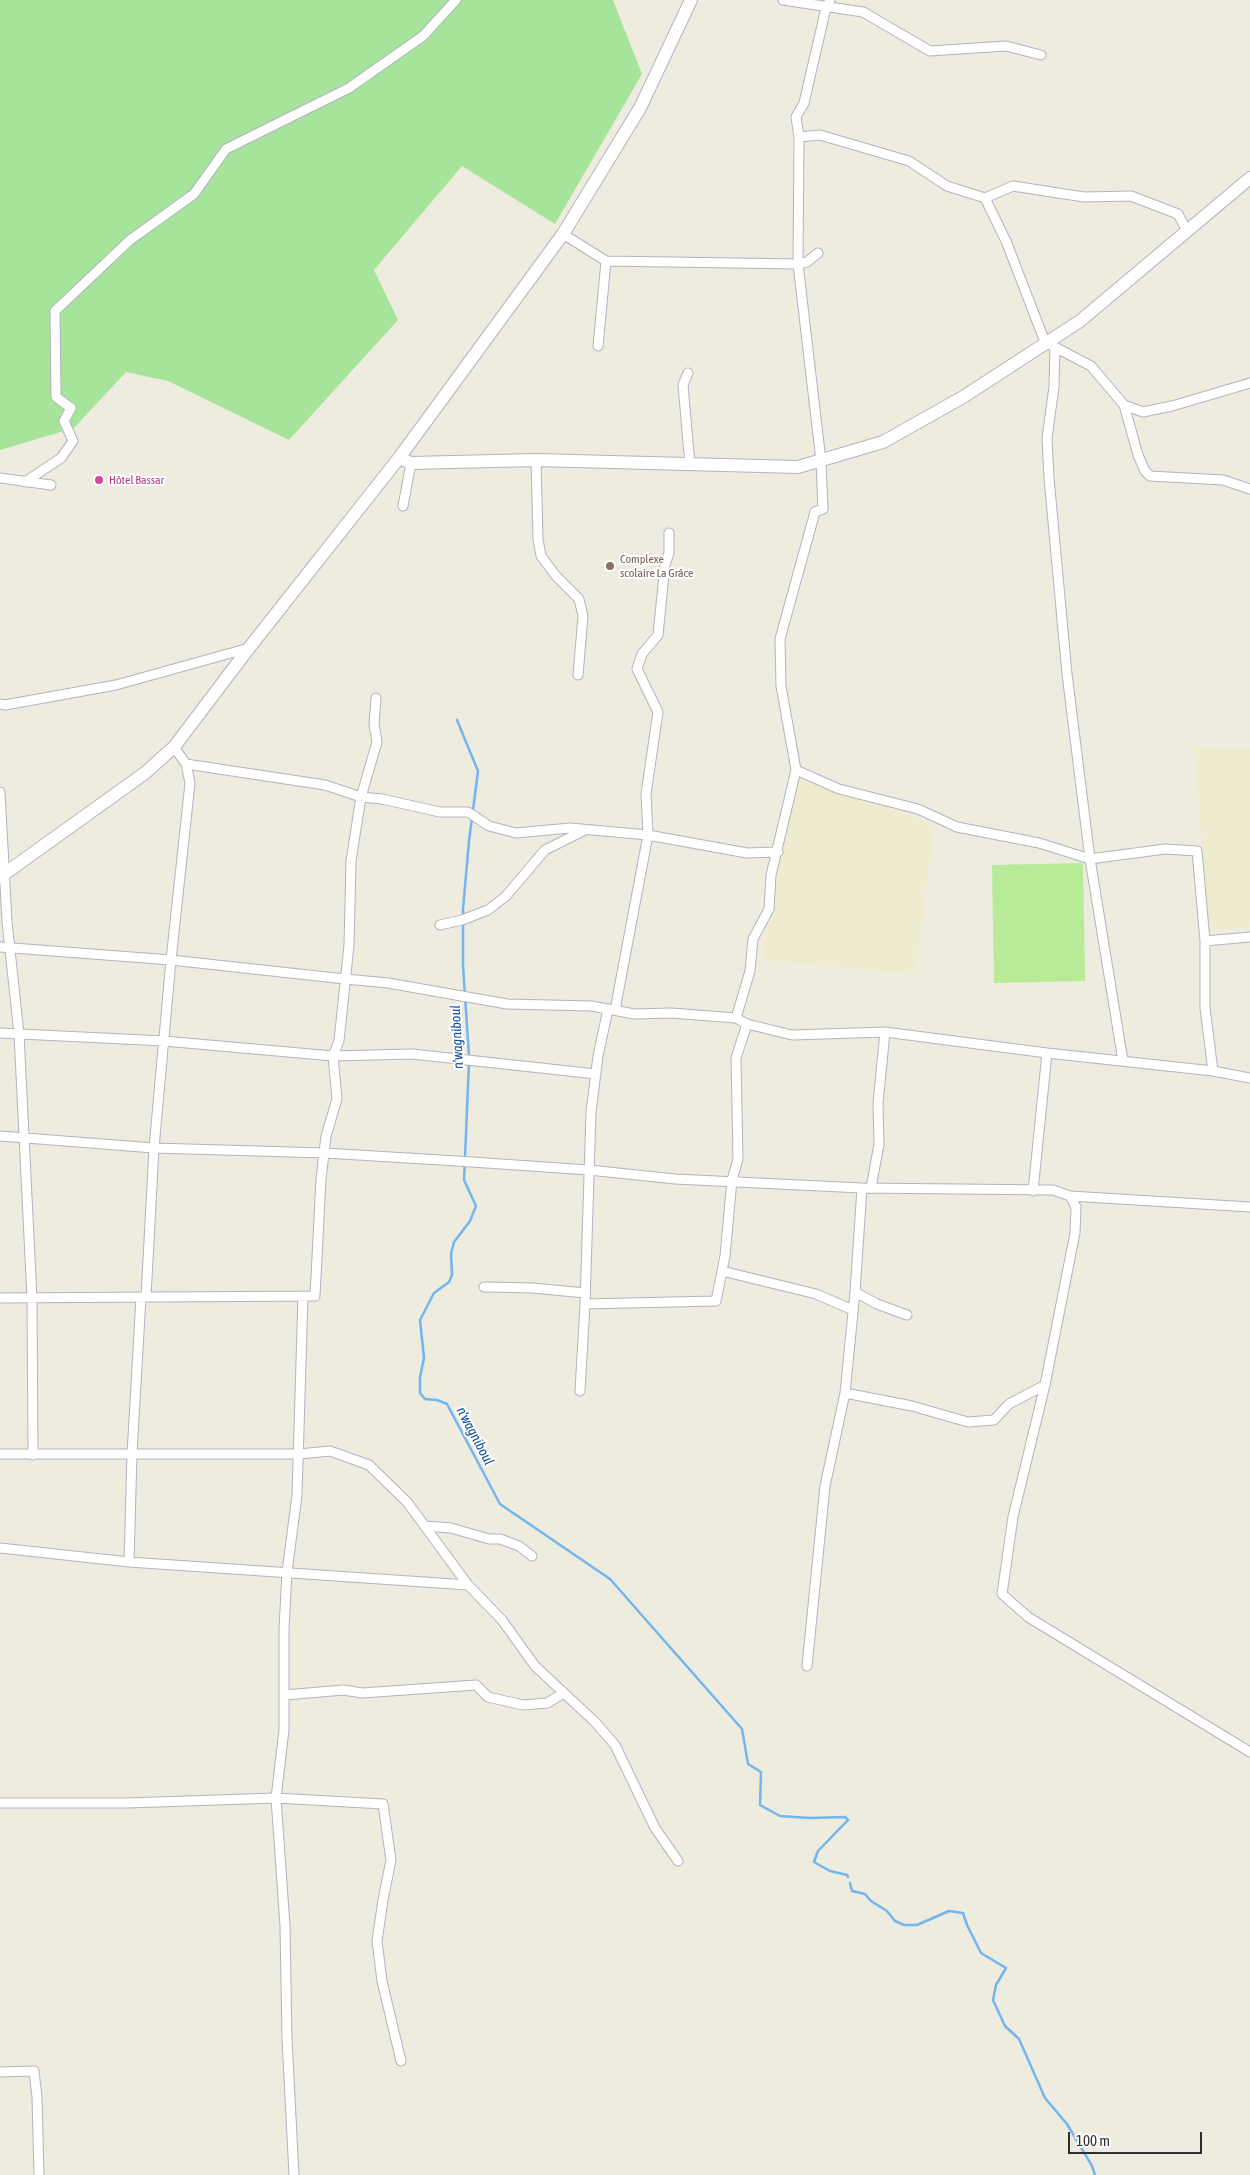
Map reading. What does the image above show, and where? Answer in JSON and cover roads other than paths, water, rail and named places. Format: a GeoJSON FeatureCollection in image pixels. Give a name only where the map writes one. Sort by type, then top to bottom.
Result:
{"type":"FeatureCollection","features":[{"type":"Feature","properties":{"kind":"main road"},"geometry":{"type":"LineString","coordinates":[[2,876],[145,773],[174,747],[249,648],[405,460],[562,234],[640,108],[690,0]]}},
{"type":"Feature","properties":{"kind":"main road"},"geometry":{"type":"LineString","coordinates":[[405,460],[536,460],[798,467],[883,442],[1050,345],[1250,179]]}},
{"type":"Feature","properties":{"kind":"street"},"geometry":{"type":"LineString","coordinates":[[26,482],[61,458],[73,441],[64,421],[71,408],[56,397],[55,311],[130,240],[194,194],[226,149],[349,88],[424,36],[456,0]]}},
{"type":"Feature","properties":{"kind":"street"},"geometry":{"type":"LineString","coordinates":[[784,0],[828,4],[863,12],[930,51],[1006,46],[1041,55]]}},
{"type":"Feature","properties":{"kind":"street"},"geometry":{"type":"LineString","coordinates":[[736,1018],[750,971],[753,939],[769,909],[771,875],[796,770],[781,686],[780,639],[815,512],[823,509],[821,461],[798,264],[796,219],[799,137],[796,117],[804,103],[828,4]]}},
{"type":"Feature","properties":{"kind":"street"},"geometry":{"type":"LineString","coordinates":[[799,137],[820,135],[909,161],[947,186],[985,198],[1013,186],[1084,197],[1131,196],[1178,214],[1187,231]]}},
{"type":"Feature","properties":{"kind":"street"},"geometry":{"type":"LineString","coordinates":[[985,198],[1006,241],[1050,345],[1054,387],[1047,438],[1049,478],[1066,664],[1081,801],[1123,1061]]}},
{"type":"Feature","properties":{"kind":"street"},"geometry":{"type":"LineString","coordinates":[[562,234],[606,261],[798,264],[807,262],[818,253]]}},
{"type":"Feature","properties":{"kind":"street"},"geometry":{"type":"LineString","coordinates":[[598,346],[606,261]]}},
{"type":"Feature","properties":{"kind":"street"},"geometry":{"type":"LineString","coordinates":[[1050,345],[1091,366],[1124,405],[1138,455],[1145,471],[1150,476],[1223,480],[1250,489]]}},
{"type":"Feature","properties":{"kind":"street"},"geometry":{"type":"LineString","coordinates":[[688,373],[683,385],[690,464]]}},
{"type":"Feature","properties":{"kind":"street"},"geometry":{"type":"LineString","coordinates":[[1124,405],[1144,412],[1250,383]]}},
{"type":"Feature","properties":{"kind":"street"},"geometry":{"type":"LineString","coordinates":[[403,506],[405,460]]}},
{"type":"Feature","properties":{"kind":"street"},"geometry":{"type":"LineString","coordinates":[[536,460],[538,539],[541,556],[556,576],[580,600],[583,616],[578,675]]}},
{"type":"Feature","properties":{"kind":"street"},"geometry":{"type":"LineString","coordinates":[[0,478],[51,485]]}},
{"type":"Feature","properties":{"kind":"street"},"geometry":{"type":"LineString","coordinates":[[580,1391],[585,1304],[591,1112],[596,1074],[648,835],[646,794],[658,712],[637,668],[642,654],[658,635],[665,565],[669,553],[669,533]]}},
{"type":"Feature","properties":{"kind":"street"},"geometry":{"type":"LineString","coordinates":[[0,704],[5,705],[116,685],[249,648]]}},
{"type":"Feature","properties":{"kind":"street"},"geometry":{"type":"LineString","coordinates":[[0,1298],[315,1296],[321,1179],[326,1136],[337,1099],[333,1056],[340,1041],[349,945],[351,861],[361,797],[376,742],[374,724],[376,698]]}},
{"type":"Feature","properties":{"kind":"street"},"geometry":{"type":"LineString","coordinates":[[129,1562],[132,1454],[154,1148],[171,960],[190,783],[186,764],[174,747]]}},
{"type":"Feature","properties":{"kind":"street"},"geometry":{"type":"LineString","coordinates":[[186,764],[325,785],[361,797],[382,799],[440,812],[468,812],[489,826],[516,833],[570,828],[648,835],[747,853],[778,852]]}},
{"type":"Feature","properties":{"kind":"street"},"geometry":{"type":"LineString","coordinates":[[796,770],[839,789],[918,808],[957,827],[1039,843],[1090,859],[1165,849],[1197,851],[1205,941],[1204,1008],[1213,1071]]}},
{"type":"Feature","properties":{"kind":"street"},"geometry":{"type":"LineString","coordinates":[[0,792],[4,947],[18,1034],[32,1298],[32,1455]]}},
{"type":"Feature","properties":{"kind":"street"},"geometry":{"type":"LineString","coordinates":[[440,925],[462,920],[488,910],[502,900],[545,850],[585,830]]}},
{"type":"Feature","properties":{"kind":"street"},"geometry":{"type":"LineString","coordinates":[[1205,941],[1250,937]]}},
{"type":"Feature","properties":{"kind":"street"},"geometry":{"type":"LineString","coordinates":[[4,947],[171,960],[345,978],[388,983],[507,1004],[591,1006],[634,1014],[671,1013],[736,1018],[747,1024],[792,1035],[885,1032],[1047,1053],[1213,1071],[1250,1078]]}},
{"type":"Feature","properties":{"kind":"street"},"geometry":{"type":"LineString","coordinates":[[585,1304],[716,1301],[722,1271],[732,1180],[738,1159],[736,1058],[747,1024]]}},
{"type":"Feature","properties":{"kind":"street"},"geometry":{"type":"LineString","coordinates":[[808,1666],[825,1486],[845,1393],[867,1188],[879,1144],[878,1103],[885,1032]]}},
{"type":"Feature","properties":{"kind":"street"},"geometry":{"type":"LineString","coordinates":[[0,1033],[164,1041],[333,1056],[412,1054],[596,1074]]}},
{"type":"Feature","properties":{"kind":"street"},"geometry":{"type":"LineString","coordinates":[[1033,1191],[1047,1053]]}},
{"type":"Feature","properties":{"kind":"street"},"geometry":{"type":"LineString","coordinates":[[0,1136],[154,1148],[325,1153],[589,1170],[675,1179],[732,1180],[867,1188],[1053,1190],[1070,1196],[1250,1207]]}},
{"type":"Feature","properties":{"kind":"street"},"geometry":{"type":"LineString","coordinates":[[1070,1196],[1076,1207],[1076,1234],[1045,1385],[1013,1517],[1002,1594],[1028,1617],[1250,1752]]}},
{"type":"Feature","properties":{"kind":"street"},"geometry":{"type":"LineString","coordinates":[[722,1271],[816,1294],[853,1310]]}},
{"type":"Feature","properties":{"kind":"street"},"geometry":{"type":"LineString","coordinates":[[484,1287],[533,1288],[585,1293]]}},
{"type":"Feature","properties":{"kind":"street"},"geometry":{"type":"LineString","coordinates":[[856,1292],[876,1304],[907,1315]]}},
{"type":"Feature","properties":{"kind":"street"},"geometry":{"type":"LineString","coordinates":[[294,2175],[288,2054],[285,1926],[276,1798],[284,1730],[284,1628],[287,1572],[298,1495],[303,1296]]}},
{"type":"Feature","properties":{"kind":"street"},"geometry":{"type":"LineString","coordinates":[[845,1393],[912,1406],[968,1422],[994,1420],[1009,1404],[1045,1385]]}},
{"type":"Feature","properties":{"kind":"street"},"geometry":{"type":"LineString","coordinates":[[0,1454],[300,1454],[330,1451],[369,1465],[407,1502],[468,1585],[502,1620],[535,1666],[595,1722],[615,1745],[655,1828],[678,1861]]}},
{"type":"Feature","properties":{"kind":"street"},"geometry":{"type":"LineString","coordinates":[[425,1526],[451,1528],[489,1539],[500,1539],[518,1546],[532,1556]]}},
{"type":"Feature","properties":{"kind":"street"},"geometry":{"type":"LineString","coordinates":[[0,1548],[129,1562],[468,1585]]}},
{"type":"Feature","properties":{"kind":"street"},"geometry":{"type":"LineString","coordinates":[[284,1695],[344,1690],[362,1693],[476,1686],[488,1697],[524,1705],[547,1703],[564,1693]]}},
{"type":"Feature","properties":{"kind":"street"},"geometry":{"type":"LineString","coordinates":[[0,1803],[127,1803],[276,1798],[383,1804],[391,1860],[383,1900],[378,1941],[382,1981],[401,2061]]}},
{"type":"Feature","properties":{"kind":"street"},"geometry":{"type":"LineString","coordinates":[[0,2072],[34,2071],[38,2097],[38,2175]]}},
{"type":"Feature","properties":{"kind":"waterway","name":"n'wagniboul"},"geometry":{"type":"LineString","coordinates":[[457,720],[478,771],[463,909],[463,965],[469,1057]]}},
{"type":"Feature","properties":{"kind":"waterway","name":"n'wagniboul"},"geometry":{"type":"LineString","coordinates":[[469,1063],[464,1180],[476,1206],[470,1221],[454,1242],[451,1254],[452,1275],[449,1282],[434,1293],[420,1320],[424,1358],[420,1377],[420,1393],[425,1399],[437,1400],[447,1404],[500,1504],[610,1579],[742,1729],[748,1764],[761,1772],[760,1805],[780,1816],[810,1818],[845,1817],[848,1820],[818,1851],[814,1862],[830,1871],[847,1875],[848,1877]]}},
{"type":"Feature","properties":{"kind":"waterway"},"geometry":{"type":"LineString","coordinates":[[850,1883],[852,1891],[865,1894],[871,1901],[887,1911],[895,1921],[904,1925],[917,1925],[949,1911],[963,1913],[981,1953],[1006,1968],[996,1985],[993,2000],[1005,2026],[1019,2039],[1045,2098],[1067,2124],[1092,2166],[1095,2175]]}},
{"type":"Feature","properties":{"kind":"place","name":"Hôtel Bassar"},"geometry":{"type":"Point","coordinates":[99,480]}},
{"type":"Feature","properties":{"kind":"place","name":"Complexe scolaire La Grâce"},"geometry":{"type":"Point","coordinates":[610,566]}}]}
